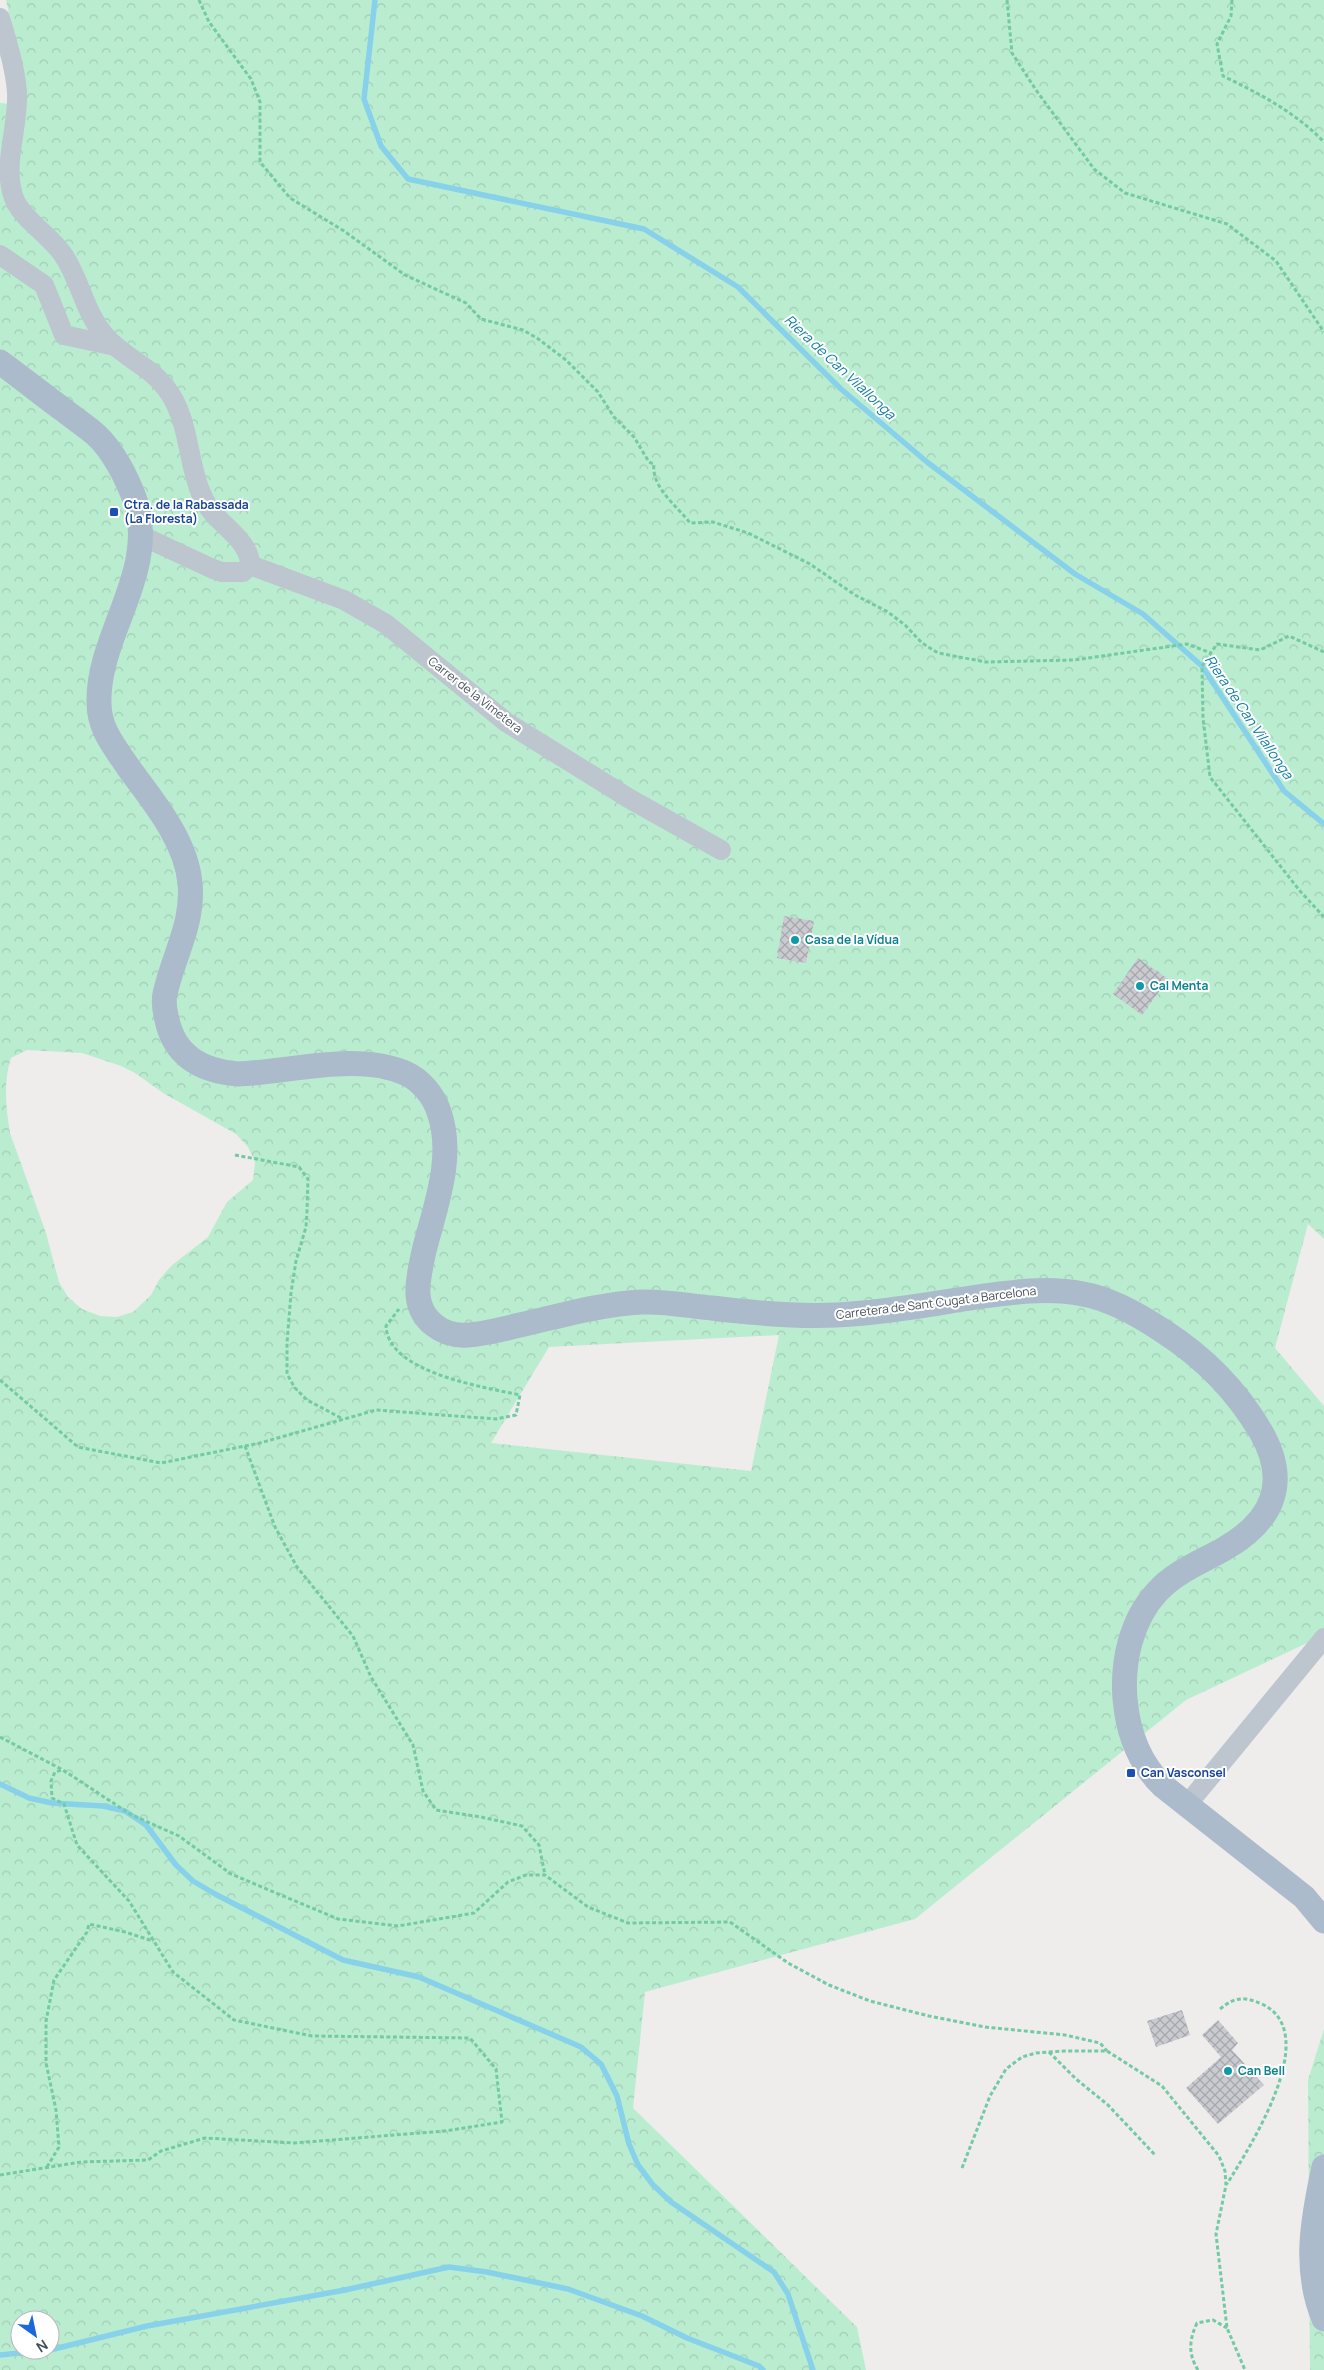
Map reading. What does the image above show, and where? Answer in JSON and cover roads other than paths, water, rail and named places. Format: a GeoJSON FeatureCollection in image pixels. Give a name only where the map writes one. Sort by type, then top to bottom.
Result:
{"type":"FeatureCollection","features":[{"type":"Feature","properties":{"kind":"main road"},"geometry":{"type":"LineString","coordinates":[[0,362],[96,434],[127,480],[136,503],[140,535]]}},
{"type":"Feature","properties":{"kind":"main road","name":"Carretera de Sant Cugat a Barcelona"},"geometry":{"type":"LineString","coordinates":[[140,535],[137,562],[128,598],[103,665],[98,705],[105,734],[166,822],[180,846],[187,866],[190,882],[189,920],[164,996],[164,1009],[169,1029],[176,1045],[187,1057],[206,1068],[221,1072],[270,1072],[347,1064],[376,1066],[408,1074],[427,1090],[437,1105],[442,1119],[445,1147],[442,1174],[420,1270],[417,1293],[419,1303],[431,1323],[443,1331],[464,1336],[485,1333],[599,1306],[636,1303],[663,1302],[766,1314],[811,1316],[863,1313],[1026,1291],[1063,1291],[1086,1294],[1115,1305],[1178,1340],[1218,1375],[1236,1396],[1260,1430],[1271,1453],[1276,1477],[1274,1497],[1260,1519],[1235,1543],[1166,1582],[1144,1609],[1136,1624],[1125,1667],[1125,1694],[1132,1734],[1138,1753],[1154,1777],[1186,1806],[1304,1897],[1324,1921]]}},
{"type":"Feature","properties":{"kind":"main road"},"geometry":{"type":"LineString","coordinates":[[1324,2167],[1310,2251],[1314,2287],[1324,2319]]}},
{"type":"Feature","properties":{"kind":"street"},"geometry":{"type":"LineString","coordinates":[[0,18],[17,92],[8,167],[11,191],[24,214],[65,258],[93,320],[114,346],[151,372],[172,398],[203,497],[214,515],[248,553],[250,565],[243,572],[222,572],[140,535]]}},
{"type":"Feature","properties":{"kind":"street"},"geometry":{"type":"LineString","coordinates":[[0,76],[6,84],[17,92]]}},
{"type":"Feature","properties":{"kind":"street"},"geometry":{"type":"LineString","coordinates":[[0,254],[44,285],[64,335],[114,346]]}},
{"type":"Feature","properties":{"kind":"street","name":"Carrer de la Vimetera"},"geometry":{"type":"LineString","coordinates":[[250,565],[344,600],[386,624],[506,722],[630,799],[721,850]]}},
{"type":"Feature","properties":{"kind":"street"},"geometry":{"type":"LineString","coordinates":[[1186,1806],[1324,1638]]}},
{"type":"Feature","properties":{"kind":"waterway","name":"Riera de Can Vilallonga"},"geometry":{"type":"LineString","coordinates":[[375,0],[364,99],[381,146],[408,179],[644,229],[738,287],[841,389],[927,462],[1075,574],[1143,614],[1202,666],[1284,791],[1324,824]]}},
{"type":"Feature","properties":{"kind":"waterway"},"geometry":{"type":"LineString","coordinates":[[0,1784],[29,1798],[52,1803],[103,1806],[125,1811],[146,1825],[176,1865],[193,1881],[215,1894],[343,1960],[419,1977],[581,2047],[601,2064],[617,2096],[629,2144],[638,2165],[653,2185],[671,2202],[774,2272],[788,2294],[813,2370]]}},
{"type":"Feature","properties":{"kind":"waterway"},"geometry":{"type":"LineString","coordinates":[[60,2348],[147,2326],[345,2290],[449,2267],[487,2272],[568,2289],[642,2316],[687,2338],[759,2366],[763,2370]]}},
{"type":"Feature","properties":{"kind":"waterway"},"geometry":{"type":"LineString","coordinates":[[0,2355],[10,2354]]}},
{"type":"Feature","properties":{"kind":"place","name":"Ctra. de la Rabassada (La Floresta)"},"geometry":{"type":"Point","coordinates":[114,512]}},
{"type":"Feature","properties":{"kind":"place","name":"Casa de la Vídua"},"geometry":{"type":"Point","coordinates":[795,940]}},
{"type":"Feature","properties":{"kind":"place","name":"Cal Menta"},"geometry":{"type":"Point","coordinates":[1140,986]}},
{"type":"Feature","properties":{"kind":"place","name":"Can Vasconsel"},"geometry":{"type":"Point","coordinates":[1131,1773]}},
{"type":"Feature","properties":{"kind":"place","name":"Can Bell"},"geometry":{"type":"Point","coordinates":[1228,2071]}}]}
